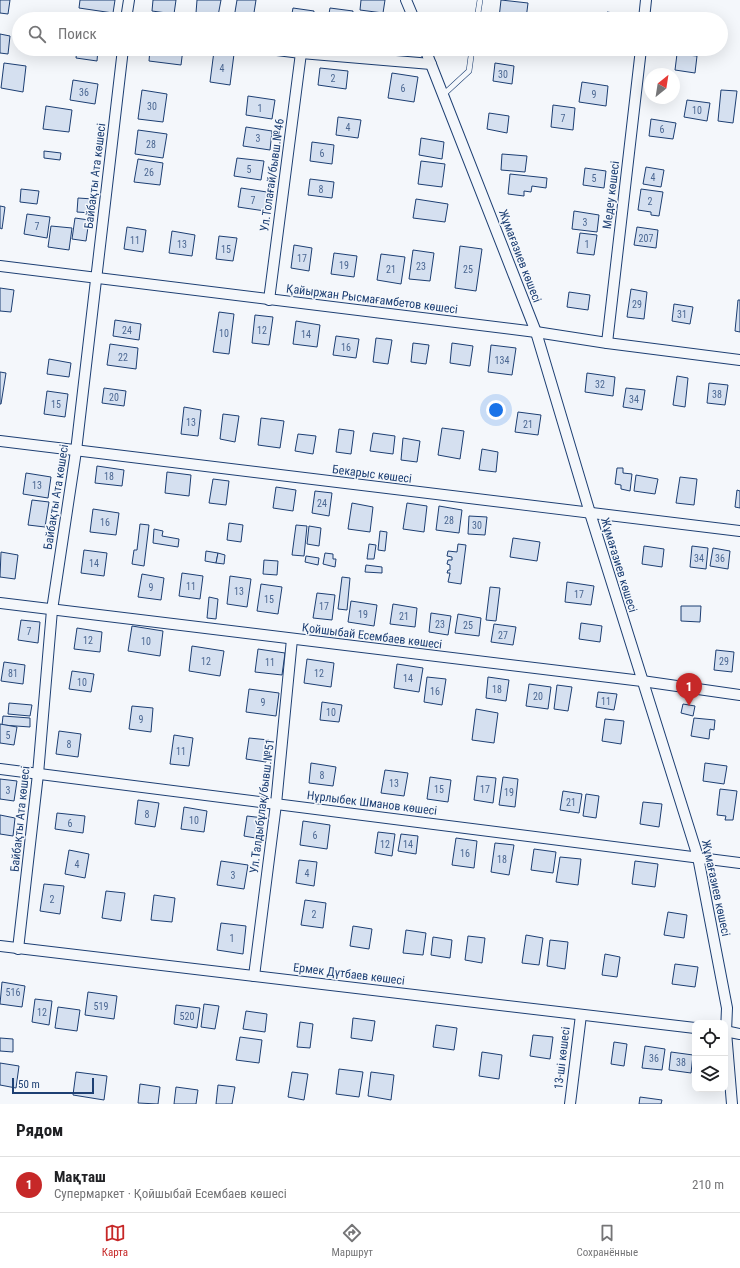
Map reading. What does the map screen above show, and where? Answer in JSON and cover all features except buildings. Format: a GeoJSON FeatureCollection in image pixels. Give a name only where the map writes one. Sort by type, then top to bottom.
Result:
{"type":"FeatureCollection","features":[{"type":"Feature","properties":{"kind":"street"},"geometry":{"type":"LineString","coordinates":[[127,12],[129,0]]}},
{"type":"Feature","properties":{"kind":"street"},"geometry":{"type":"LineString","coordinates":[[406,0],[411,12]]}},
{"type":"Feature","properties":{"kind":"street"},"geometry":{"type":"LineString","coordinates":[[645,12],[646,0]]}},
{"type":"Feature","properties":{"kind":"street","name":"Байбақты Ата көшесі"},"geometry":{"type":"LineString","coordinates":[[18,949],[38,774],[52,610],[76,451],[122,56]]}},
{"type":"Feature","properties":{"kind":"street","name":"Ул.Толағай/бывш.№46"},"geometry":{"type":"LineString","coordinates":[[269,300],[301,56]]}},
{"type":"Feature","properties":{"kind":"street"},"geometry":{"type":"LineString","coordinates":[[336,56],[431,64]]}},
{"type":"Feature","properties":{"kind":"street","name":"Жұмағазиев көшесі"},"geometry":{"type":"LineString","coordinates":[[428,56],[536,332],[590,513],[698,857],[727,1008],[726,1020]]}},
{"type":"Feature","properties":{"kind":"street","name":"Медеу көшесі"},"geometry":{"type":"LineString","coordinates":[[607,343],[640,56]]}},
{"type":"Feature","properties":{"kind":"street","name":"Қайыржан Рысмағамбетов көшесі"},"geometry":{"type":"LineString","coordinates":[[0,266],[536,332],[607,343],[740,360]]}},
{"type":"Feature","properties":{"kind":"street","name":"Бекарыс көшесі"},"geometry":{"type":"LineString","coordinates":[[0,441],[740,531]]}},
{"type":"Feature","properties":{"kind":"street","name":"Қойшыбай Есембаев көшесі"},"geometry":{"type":"LineString","coordinates":[[0,603],[642,681],[740,695]]}},
{"type":"Feature","properties":{"kind":"street","name":"Ул.Талдыбұлақ/бывш.№51"},"geometry":{"type":"LineString","coordinates":[[254,976],[276,804],[292,639]]}},
{"type":"Feature","properties":{"kind":"street","name":"Нұрлыбек Шманов көшесі"},"geometry":{"type":"LineString","coordinates":[[0,769],[740,863]]}},
{"type":"Feature","properties":{"kind":"street","name":"Ермек Дүтбаев көшесi"},"geometry":{"type":"LineString","coordinates":[[0,946],[692,1028]]}},
{"type":"Feature","properties":{"kind":"street","name":"13-ші көшесi"},"geometry":{"type":"LineString","coordinates":[[570,1104],[581,1015]]}},
{"type":"Feature","properties":{"kind":"street"},"geometry":{"type":"LineString","coordinates":[[728,1032],[740,1034]]}},
{"type":"Feature","properties":{"kind":"street","name":"Жұмағазиев көшесі"},"geometry":{"type":"LineString","coordinates":[[728,1056],[732,1104]]}},
{"type":"Feature","properties":{"kind":"lane"},"geometry":{"type":"LineString","coordinates":[[478,12],[480,0]]}},
{"type":"Feature","properties":{"kind":"lane"},"geometry":{"type":"LineString","coordinates":[[443,95],[469,71],[471,56]]}},
{"type":"Feature","properties":{"kind":"place","name":"Мақташ"},"geometry":{"type":"Point","coordinates":[689,706]}}]}
